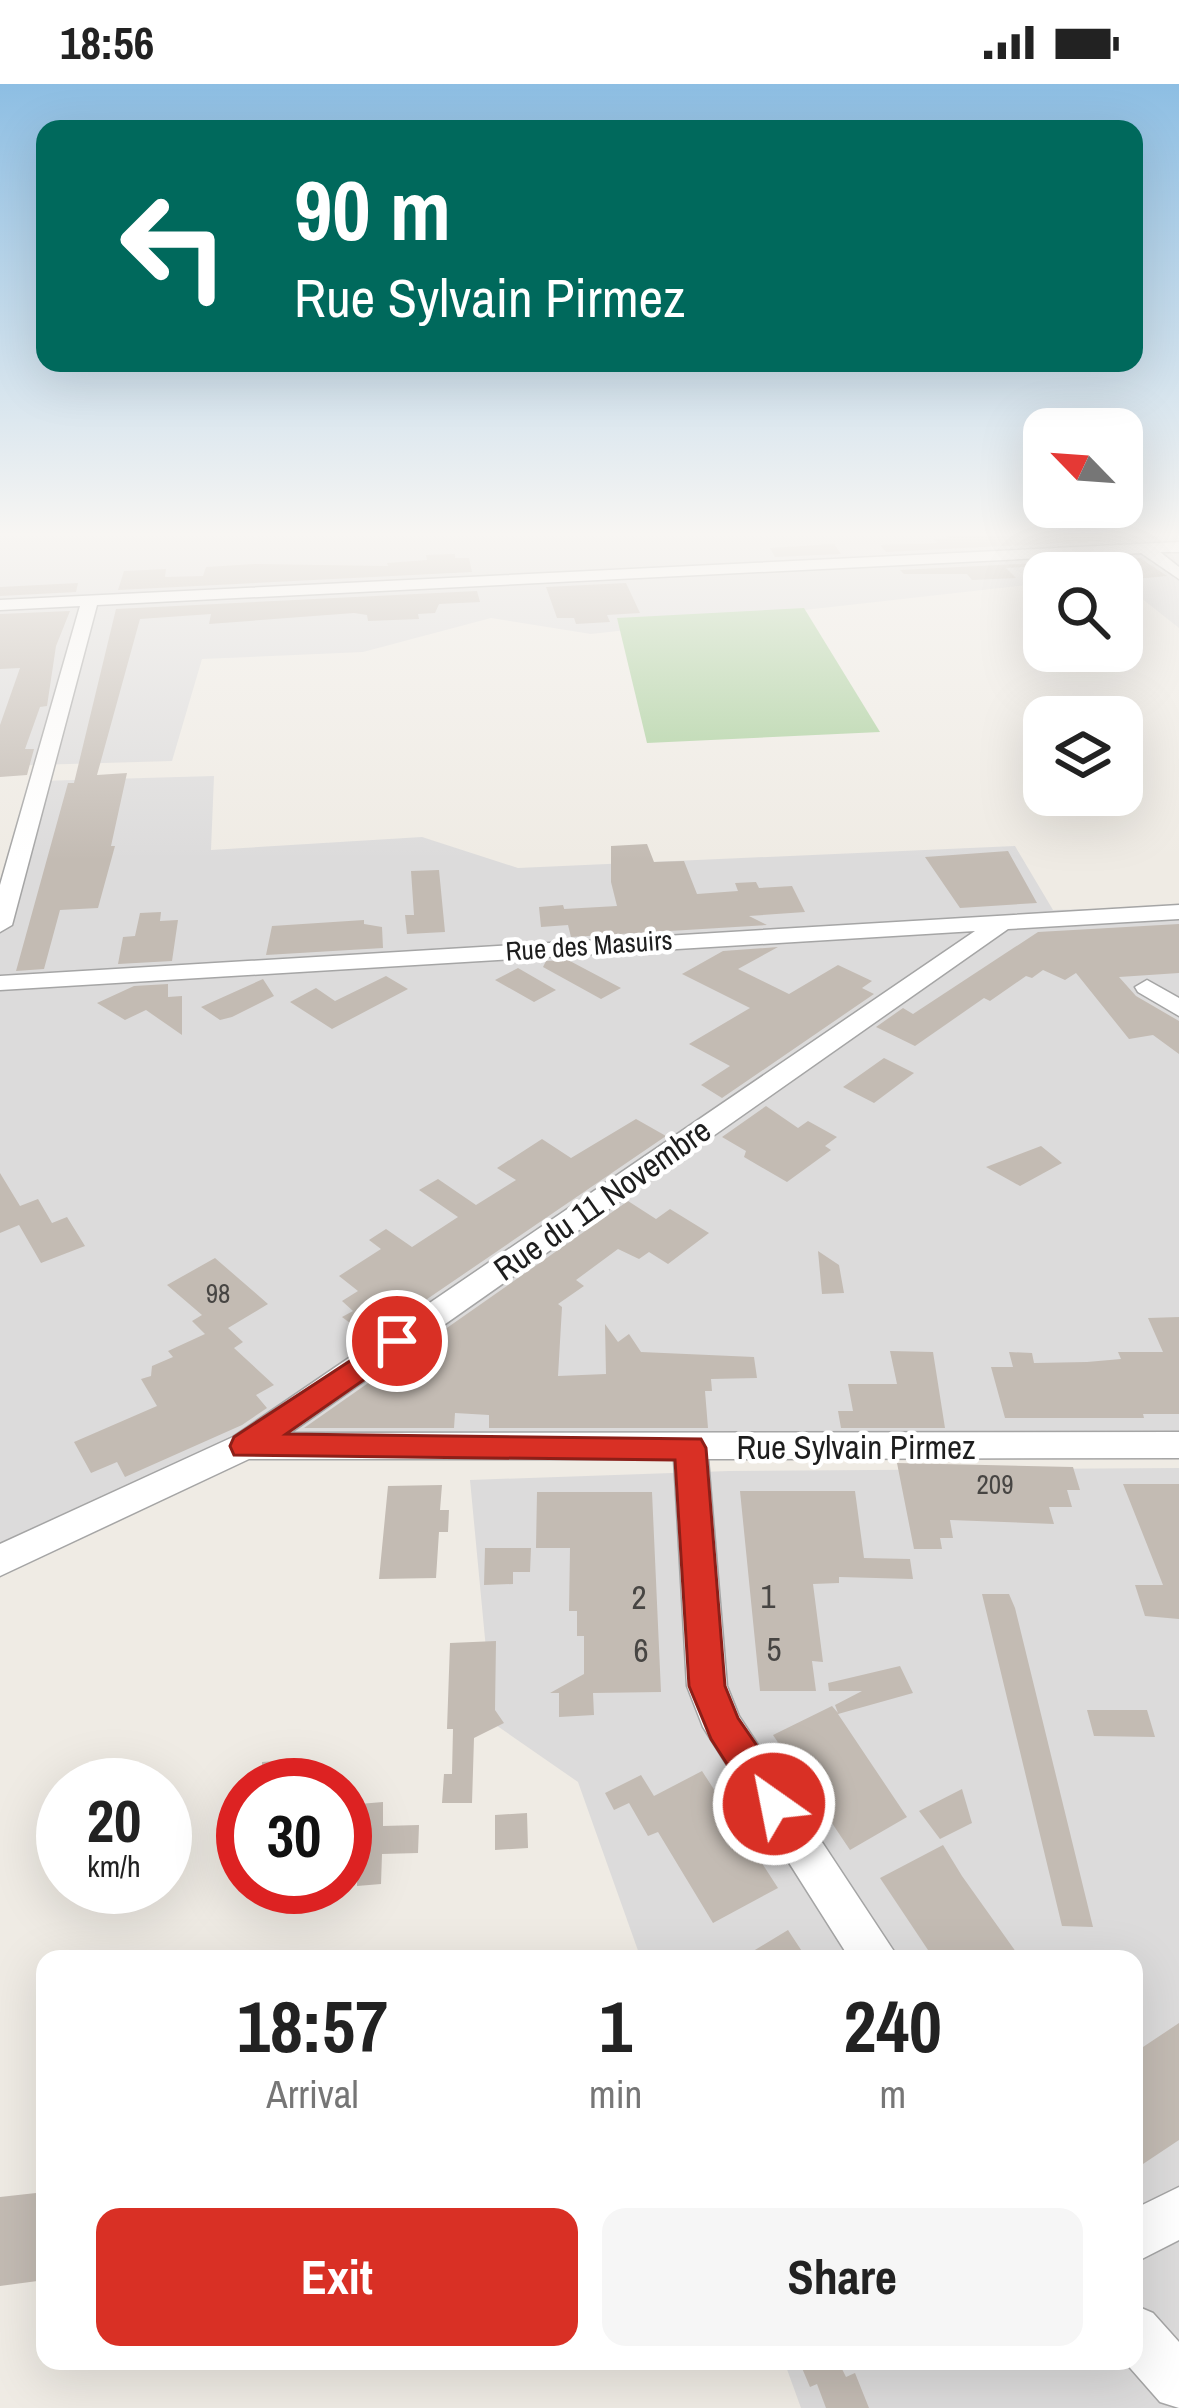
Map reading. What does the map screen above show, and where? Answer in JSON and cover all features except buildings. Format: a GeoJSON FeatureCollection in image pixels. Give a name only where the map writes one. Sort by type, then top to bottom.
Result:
{"type":"FeatureCollection","features":[{"type":"Feature","properties":{"kind":"street"},"geometry":{"type":"LineString","coordinates":[[0,926],[78,643]]}},
{"type":"Feature","properties":{"kind":"street","name":"Rue des Masuirs"},"geometry":{"type":"LineString","coordinates":[[0,982],[1179,912]]}},
{"type":"Feature","properties":{"kind":"street","name":"Rue du 11 Novembre"},"geometry":{"type":"LineString","coordinates":[[0,1562],[245,1446],[1005,921]]}},
{"type":"Feature","properties":{"kind":"street"},"geometry":{"type":"LineString","coordinates":[[1148,987],[1179,1010]]}},
{"type":"Feature","properties":{"kind":"street","name":"Rue Sylvain Pirmez"},"geometry":{"type":"LineString","coordinates":[[245,1446],[1179,1445]]}},
{"type":"Feature","properties":{"kind":"street"},"geometry":{"type":"LineString","coordinates":[[690,1448],[707,1686],[724,1727],[870,1950]]}},
{"type":"Feature","properties":{"kind":"street"},"geometry":{"type":"LineString","coordinates":[[1143,2232],[1179,2212]]}},
{"type":"Feature","properties":{"kind":"street"},"geometry":{"type":"LineString","coordinates":[[1143,2342],[1179,2383]]}},
{"type":"Feature","properties":{"kind":"shaded area"},"geometry":{"type":"Polygon","coordinates":[[[0,643],[395,643],[363,652],[202,659],[172,761],[0,766],[0,643]]]}},
{"type":"Feature","properties":{"kind":"shaded area"},"geometry":{"type":"Polygon","coordinates":[[[214,776],[211,850],[422,837],[518,868],[1015,846],[1053,910],[1179,907],[1179,1447],[246,1446],[0,1561],[0,909],[40,781],[214,776]]]}},
{"type":"Feature","properties":{"kind":"shaded area"},"geometry":{"type":"Polygon","coordinates":[[[1179,1468],[1179,2408],[801,2408],[787,2370],[1143,2370],[1143,1950],[638,1950],[578,1782],[493,1723],[470,1480],[729,1471],[1179,1468]]]}},
{"type":"Feature","properties":{"kind":"green space"},"geometry":{"type":"Polygon","coordinates":[[[623,643],[826,643],[880,732],[647,743],[623,643]]]}},
{"type":"Feature","properties":{"kind":"route"},"geometry":{"type":"LineString","coordinates":[[397,1341],[245,1446],[690,1448],[707,1686],[724,1727],[774,1804]]}}]}
